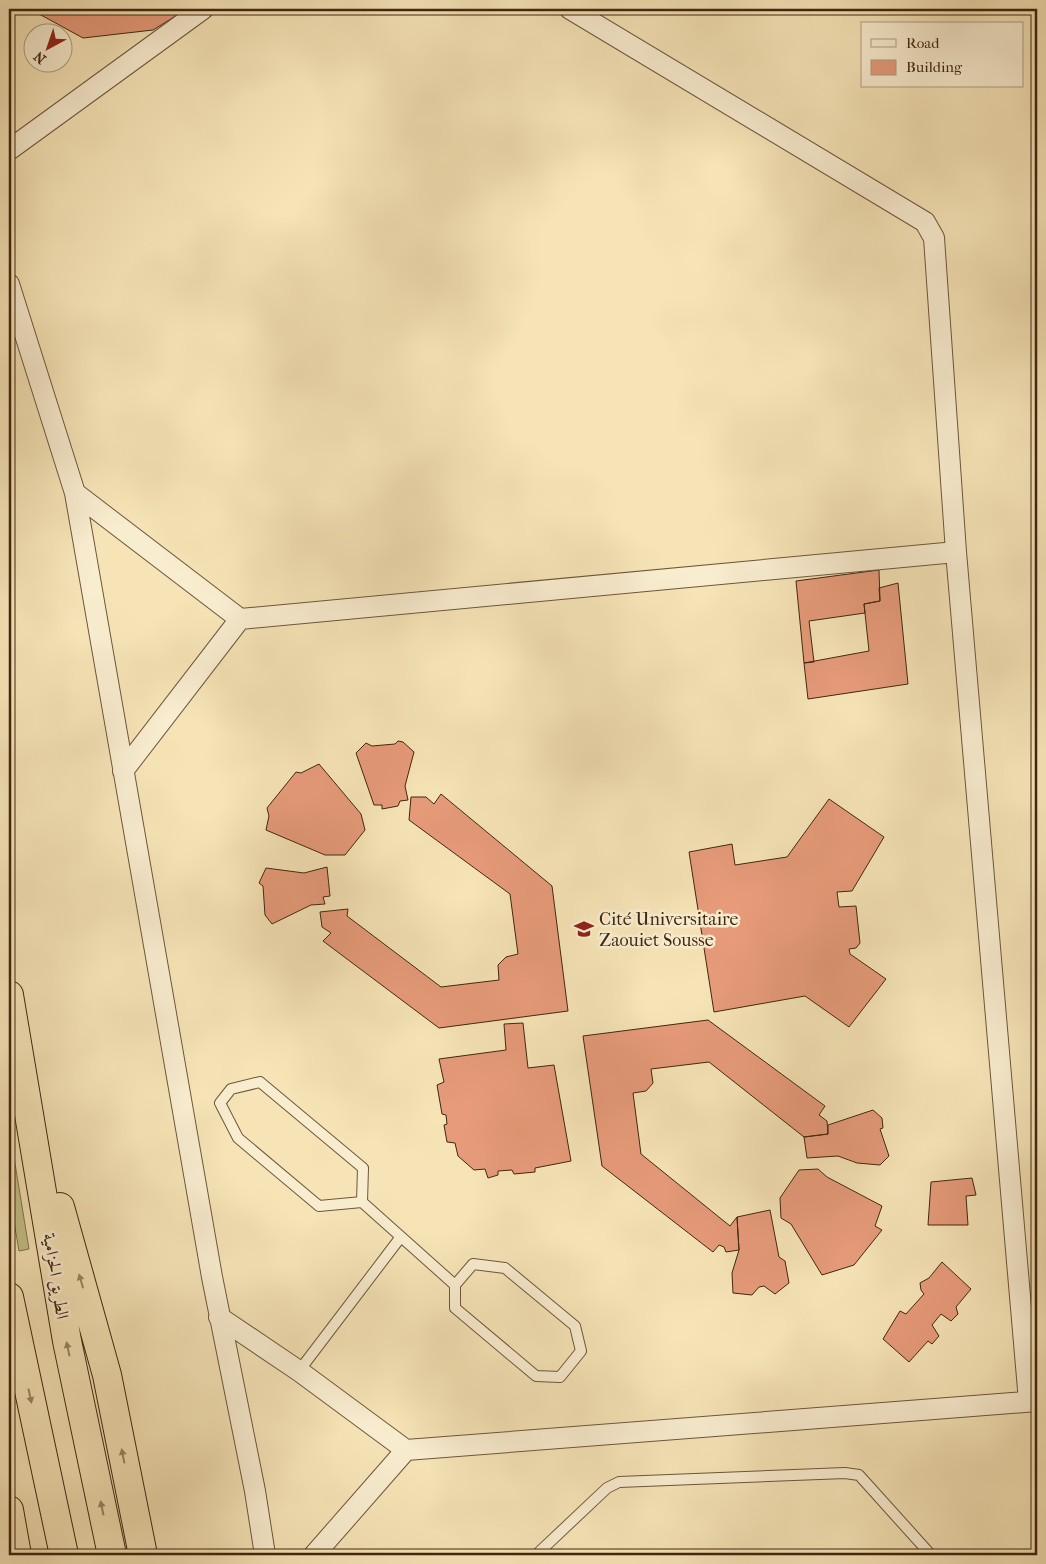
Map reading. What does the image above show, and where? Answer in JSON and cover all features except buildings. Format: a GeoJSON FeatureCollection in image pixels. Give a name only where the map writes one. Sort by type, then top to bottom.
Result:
{"type":"FeatureCollection","features":[{"type":"Feature","properties":{"kind":"highway","name":"الطريق الحزامية"},"geometry":{"type":"LineString","coordinates":[[9,995],[67,1340],[112,1555]]}},
{"type":"Feature","properties":{"kind":"highway"},"geometry":{"type":"LineString","coordinates":[[24,1079],[108,1375],[143,1555]]}},
{"type":"Feature","properties":{"kind":"highway"},"geometry":{"type":"LineString","coordinates":[[9,1297],[64,1555]]}},
{"type":"Feature","properties":{"kind":"highway"},"geometry":{"type":"LineString","coordinates":[[9,1510],[17,1555]]}},
{"type":"Feature","properties":{"kind":"street"},"geometry":{"type":"LineString","coordinates":[[9,150],[203,9]]}},
{"type":"Feature","properties":{"kind":"street"},"geometry":{"type":"LineString","coordinates":[[219,1317],[299,1371],[406,1450],[1033,1401],[956,552],[934,238],[925,222],[570,9]]}},
{"type":"Feature","properties":{"kind":"street"},"geometry":{"type":"LineString","coordinates":[[9,284],[75,493],[219,1317],[255,1491],[265,1555]]}},
{"type":"Feature","properties":{"kind":"street"},"geometry":{"type":"LineString","coordinates":[[75,493],[240,620],[956,552]]}},
{"type":"Feature","properties":{"kind":"street"},"geometry":{"type":"LineString","coordinates":[[123,771],[240,620]]}},
{"type":"Feature","properties":{"kind":"street"},"geometry":{"type":"LineString","coordinates":[[314,1555],[406,1450]]}},
{"type":"Feature","properties":{"kind":"lane"},"geometry":{"type":"LineString","coordinates":[[362,1202],[319,1206],[238,1138],[220,1103],[231,1089],[260,1082],[363,1168],[362,1202],[400,1238],[455,1285],[455,1308],[536,1376],[560,1377],[582,1351],[575,1326],[505,1268],[473,1264],[455,1285]]}},
{"type":"Feature","properties":{"kind":"lane"},"geometry":{"type":"LineString","coordinates":[[299,1371],[400,1238]]}},
{"type":"Feature","properties":{"kind":"lane"},"geometry":{"type":"LineString","coordinates":[[536,1555],[607,1488],[619,1482],[845,1473],[859,1475],[931,1555]]}},
{"type":"Feature","properties":{"kind":"shaded area"},"geometry":{"type":"Polygon","coordinates":[[[9,1127],[29,1249],[19,1251],[9,1192],[9,1127]]]}},
{"type":"Feature","properties":{"kind":"place","name":"Cité Universitaire Zaouiet Sousse"},"geometry":{"type":"Point","coordinates":[584,929]}}]}
